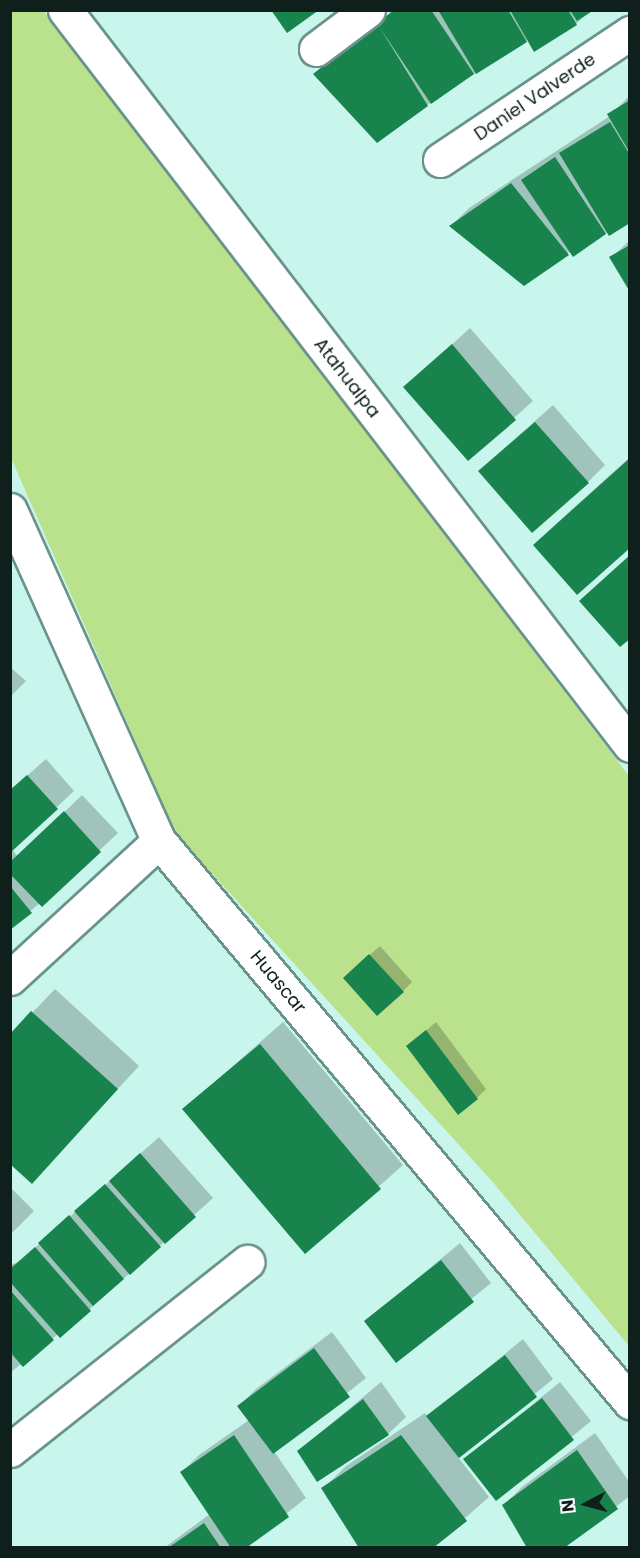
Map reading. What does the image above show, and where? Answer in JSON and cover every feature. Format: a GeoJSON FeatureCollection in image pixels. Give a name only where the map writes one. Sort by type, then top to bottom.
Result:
{"type":"FeatureCollection","features":[{"type":"Feature","properties":{"kind":"street","name":"Atahualpa"},"geometry":{"type":"LineString","coordinates":[[65,10],[630,745]]}},
{"type":"Feature","properties":{"kind":"street"},"geometry":{"type":"LineString","coordinates":[[316,49],[363,12]]}},
{"type":"Feature","properties":{"kind":"street","name":"Daniel Valverde"},"geometry":{"type":"LineString","coordinates":[[440,160],[630,33]]}},
{"type":"Feature","properties":{"kind":"street","name":"Huascar"},"geometry":{"type":"LineString","coordinates":[[10,510],[159,841],[630,1402]]}},
{"type":"Feature","properties":{"kind":"street"},"geometry":{"type":"LineString","coordinates":[[10,978],[159,841]]}},
{"type":"Feature","properties":{"kind":"street"},"geometry":{"type":"LineString","coordinates":[[10,1450],[247,1262]]}},
{"type":"Feature","properties":{"kind":"green space"},"geometry":{"type":"Polygon","coordinates":[[[10,11],[44,11],[629,776],[629,1346],[491,1180],[176,834],[11,458],[10,11]]]}},
{"type":"Feature","properties":{"kind":"building"},"geometry":{"type":"Polygon","coordinates":[[[271,10],[319,10],[287,33],[271,10]]]}},
{"type":"Feature","properties":{"kind":"building"},"geometry":{"type":"Polygon","coordinates":[[[394,10],[431,10],[474,74],[431,104],[380,28],[428,106],[377,143],[313,74],[394,10]]]}},
{"type":"Feature","properties":{"kind":"building"},"geometry":{"type":"Polygon","coordinates":[[[438,10],[508,10],[527,42],[476,74],[438,10]]]}},
{"type":"Feature","properties":{"kind":"building"},"geometry":{"type":"Polygon","coordinates":[[[510,10],[568,10],[577,25],[534,52],[510,10]]]}},
{"type":"Feature","properties":{"kind":"building"},"geometry":{"type":"Polygon","coordinates":[[[570,10],[594,10],[577,21],[570,10]]]}},
{"type":"Feature","properties":{"kind":"building"},"geometry":{"type":"Polygon","coordinates":[[[630,100],[630,153],[607,114],[630,100]]]}},
{"type":"Feature","properties":{"kind":"building"},"geometry":{"type":"Polygon","coordinates":[[[610,122],[630,155],[630,223],[609,236],[559,153],[610,122]]]}},
{"type":"Feature","properties":{"kind":"building"},"geometry":{"type":"Polygon","coordinates":[[[555,157],[606,234],[573,257],[521,180],[555,157]]]}},
{"type":"Feature","properties":{"kind":"building"},"geometry":{"type":"Polygon","coordinates":[[[511,183],[569,255],[524,286],[449,226],[511,183]]]}},
{"type":"Feature","properties":{"kind":"building"},"geometry":{"type":"Polygon","coordinates":[[[630,245],[630,292],[609,257],[630,245]]]}},
{"type":"Feature","properties":{"kind":"building"},"geometry":{"type":"Polygon","coordinates":[[[452,344],[516,420],[468,461],[403,387],[452,344]]]}},
{"type":"Feature","properties":{"kind":"building"},"geometry":{"type":"Polygon","coordinates":[[[535,422],[589,483],[532,533],[478,471],[535,422]]]}},
{"type":"Feature","properties":{"kind":"building"},"geometry":{"type":"Polygon","coordinates":[[[630,458],[630,548],[577,595],[533,545],[630,458]]]}},
{"type":"Feature","properties":{"kind":"building"},"geometry":{"type":"Polygon","coordinates":[[[630,555],[630,639],[620,647],[579,601],[630,555]]]}},
{"type":"Feature","properties":{"kind":"building"},"geometry":{"type":"Polygon","coordinates":[[[27,775],[58,809],[10,853],[10,790],[27,775]]]}},
{"type":"Feature","properties":{"kind":"building"},"geometry":{"type":"Polygon","coordinates":[[[64,811],[101,852],[42,907],[10,874],[10,862],[64,811]]]}},
{"type":"Feature","properties":{"kind":"building"},"geometry":{"type":"Polygon","coordinates":[[[10,886],[32,913],[10,930],[10,886]]]}},
{"type":"Feature","properties":{"kind":"building"},"geometry":{"type":"Polygon","coordinates":[[[369,954],[404,992],[377,1016],[343,978],[369,954]]]}},
{"type":"Feature","properties":{"kind":"building"},"geometry":{"type":"Polygon","coordinates":[[[31,1011],[118,1089],[32,1184],[10,1164],[10,1034],[31,1011]]]}},
{"type":"Feature","properties":{"kind":"building"},"geometry":{"type":"Polygon","coordinates":[[[426,1030],[478,1099],[458,1115],[406,1046],[426,1030]]]}},
{"type":"Feature","properties":{"kind":"building"},"geometry":{"type":"Polygon","coordinates":[[[260,1044],[381,1189],[305,1254],[182,1109],[260,1044]]]}},
{"type":"Feature","properties":{"kind":"building"},"geometry":{"type":"Polygon","coordinates":[[[140,1153],[196,1217],[165,1244],[109,1181],[140,1153]]]}},
{"type":"Feature","properties":{"kind":"building"},"geometry":{"type":"Polygon","coordinates":[[[105,1184],[161,1247],[130,1275],[74,1211],[105,1184]]]}},
{"type":"Feature","properties":{"kind":"building"},"geometry":{"type":"Polygon","coordinates":[[[69,1215],[124,1279],[93,1306],[38,1243],[69,1215]]]}},
{"type":"Feature","properties":{"kind":"building"},"geometry":{"type":"Polygon","coordinates":[[[35,1247],[91,1311],[60,1338],[10,1282],[10,1269],[35,1247]]]}},
{"type":"Feature","properties":{"kind":"building"},"geometry":{"type":"Polygon","coordinates":[[[441,1260],[474,1302],[396,1363],[364,1321],[441,1260]]]}},
{"type":"Feature","properties":{"kind":"building"},"geometry":{"type":"Polygon","coordinates":[[[10,1290],[54,1340],[23,1367],[10,1352],[10,1290]]]}},
{"type":"Feature","properties":{"kind":"building"},"geometry":{"type":"Polygon","coordinates":[[[314,1348],[350,1397],[273,1454],[237,1406],[314,1348]]]}},
{"type":"Feature","properties":{"kind":"building"},"geometry":{"type":"Polygon","coordinates":[[[505,1355],[537,1397],[459,1458],[426,1416],[505,1355]]]}},
{"type":"Feature","properties":{"kind":"building"},"geometry":{"type":"Polygon","coordinates":[[[542,1398],[574,1440],[496,1501],[463,1459],[542,1398]]]}},
{"type":"Feature","properties":{"kind":"building"},"geometry":{"type":"Polygon","coordinates":[[[363,1399],[389,1435],[317,1482],[297,1451],[363,1399]]]}},
{"type":"Feature","properties":{"kind":"building"},"geometry":{"type":"Polygon","coordinates":[[[234,1435],[289,1517],[246,1548],[231,1548],[180,1472],[234,1435]]]}},
{"type":"Feature","properties":{"kind":"building"},"geometry":{"type":"Polygon","coordinates":[[[401,1435],[467,1521],[433,1548],[359,1548],[321,1488],[401,1435]]]}},
{"type":"Feature","properties":{"kind":"building"},"geometry":{"type":"Polygon","coordinates":[[[577,1450],[618,1509],[564,1548],[527,1548],[502,1505],[577,1450]]]}},
{"type":"Feature","properties":{"kind":"building"},"geometry":{"type":"Polygon","coordinates":[[[204,1523],[221,1548],[168,1548],[204,1523]]]}}]}
